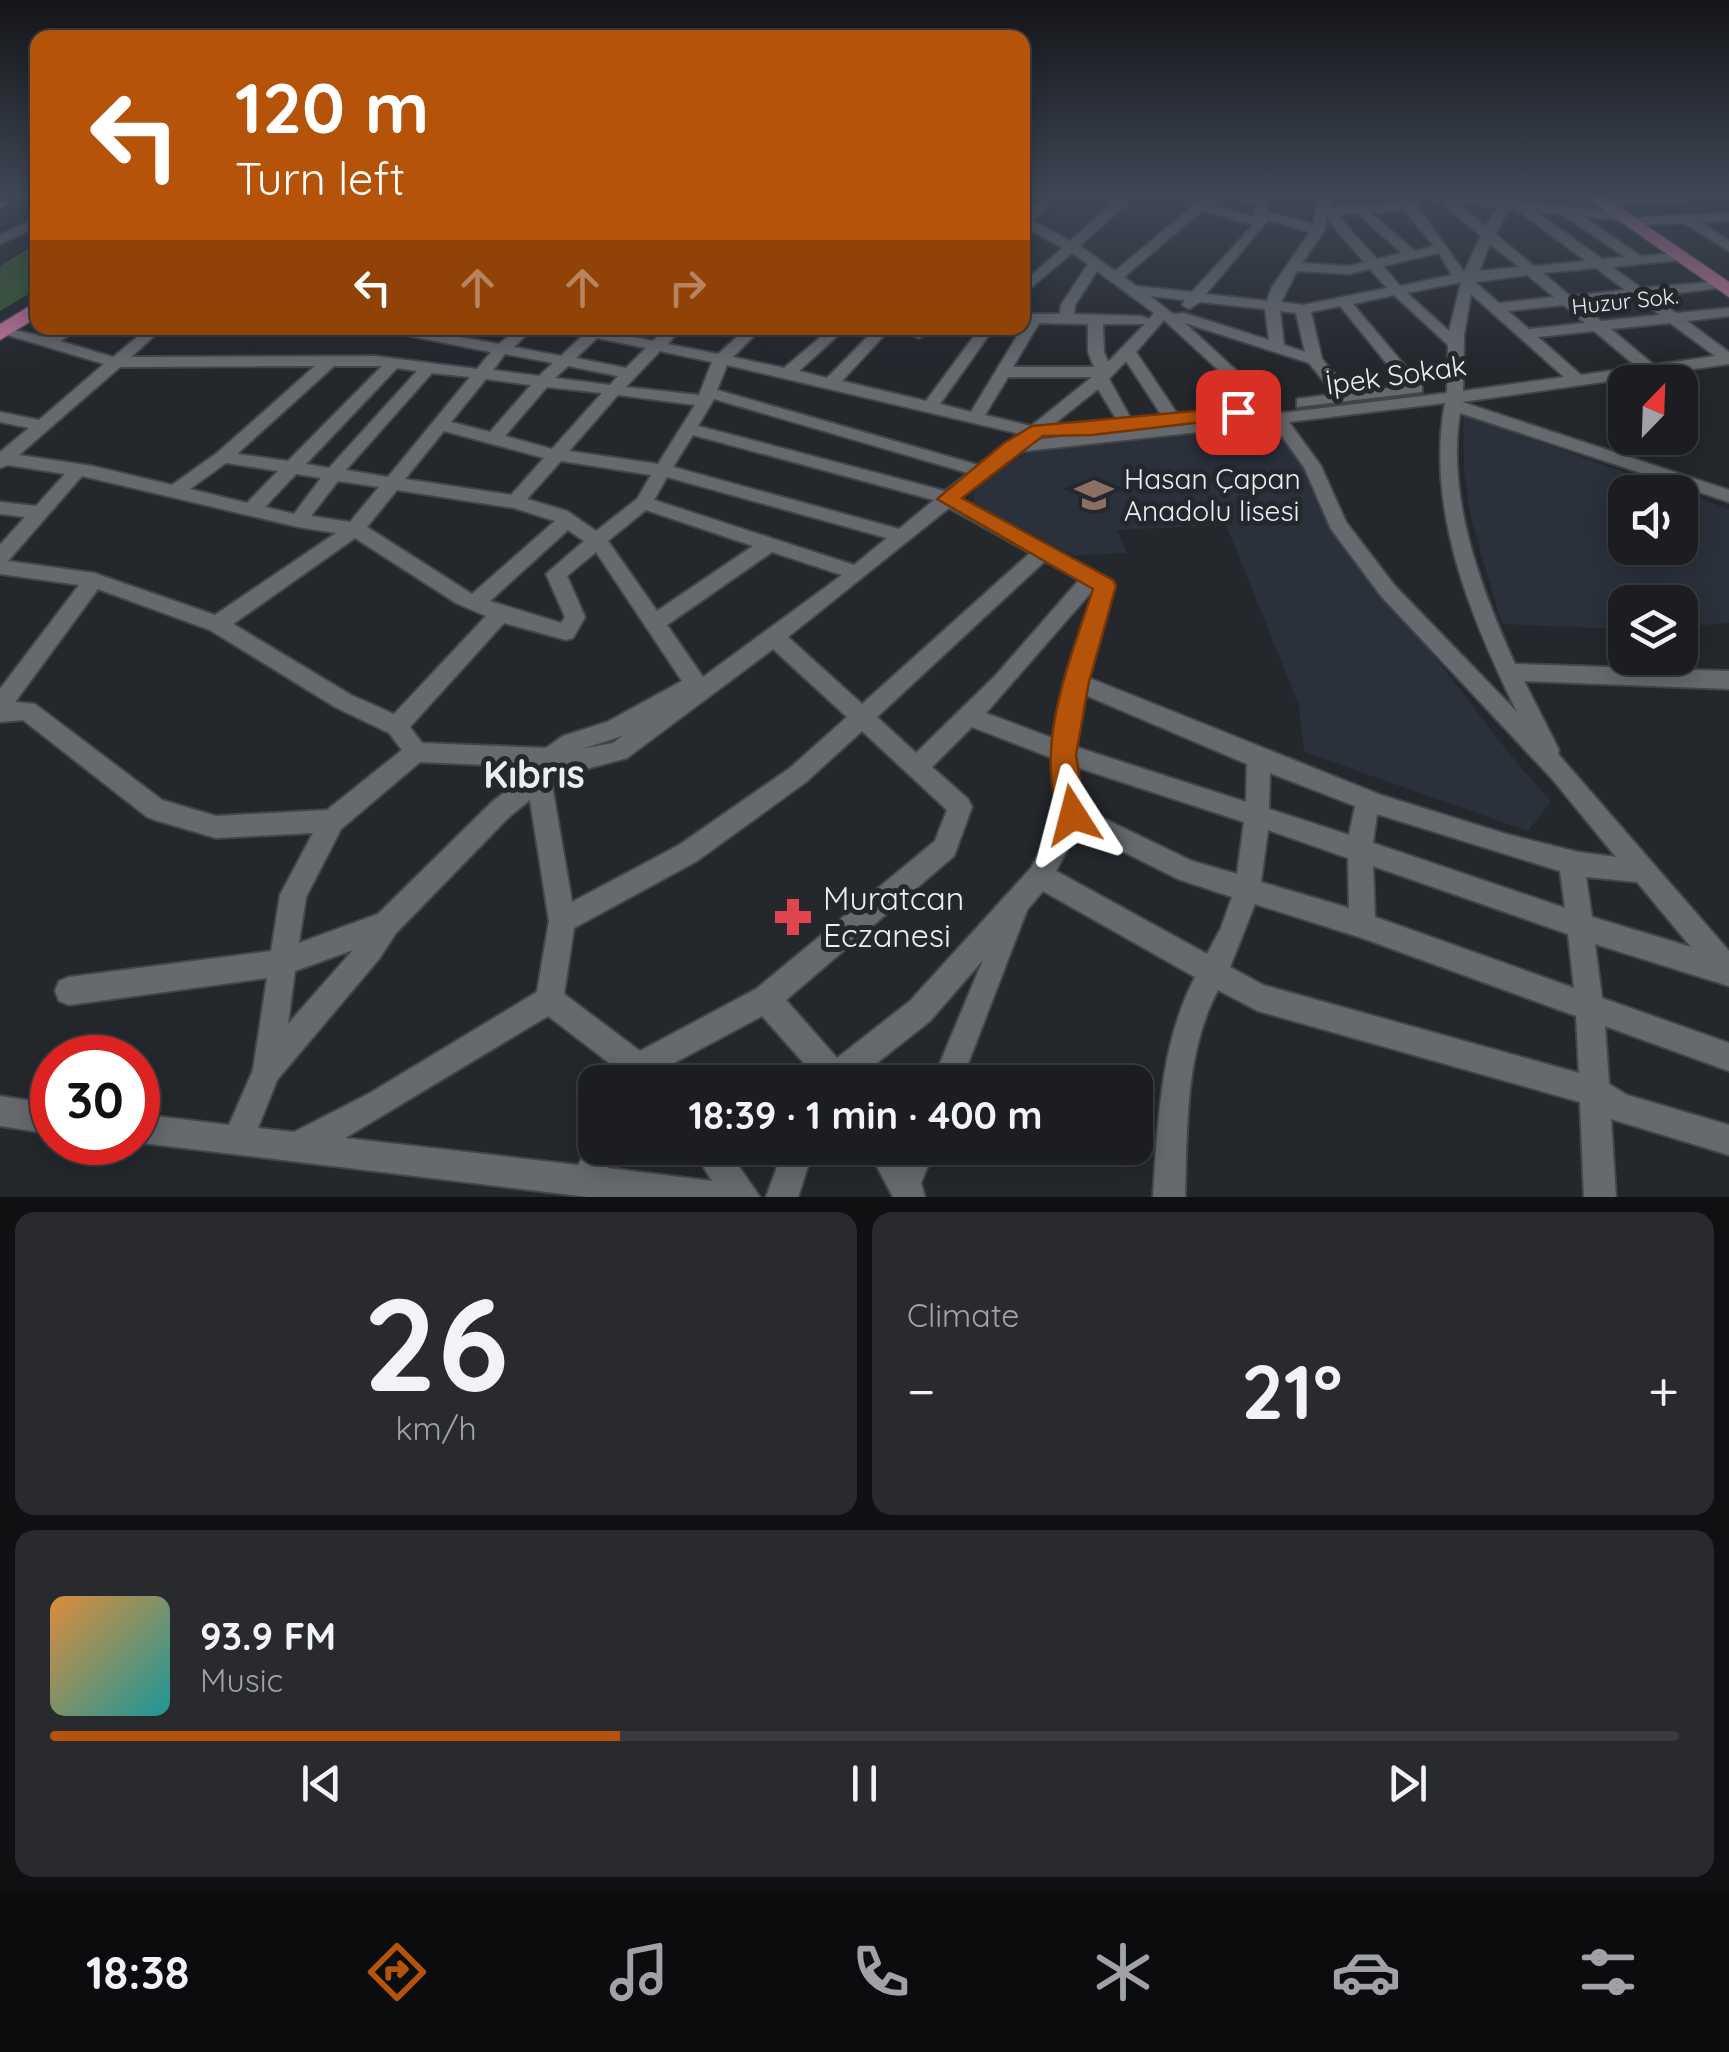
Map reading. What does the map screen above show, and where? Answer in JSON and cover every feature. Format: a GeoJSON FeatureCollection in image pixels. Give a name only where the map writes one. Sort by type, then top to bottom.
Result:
{"type":"FeatureCollection","features":[{"type":"Feature","properties":{"kind":"main road"},"geometry":{"type":"LineString","coordinates":[[1671,251],[1726,284]]}},
{"type":"Feature","properties":{"kind":"main road"},"geometry":{"type":"LineString","coordinates":[[1681,251],[1726,284]]}},
{"type":"Feature","properties":{"kind":"main road"},"geometry":{"type":"LineString","coordinates":[[2,328],[30,304]]}},
{"type":"Feature","properties":{"kind":"main road"},"geometry":{"type":"LineString","coordinates":[[2,328],[30,312]]}},
{"type":"Feature","properties":{"kind":"street"},"geometry":{"type":"LineString","coordinates":[[1030,285],[1067,251]]}},
{"type":"Feature","properties":{"kind":"street"},"geometry":{"type":"LineString","coordinates":[[1077,251],[1149,306],[1274,414],[1312,466],[1338,524],[1388,590],[1561,774],[1728,971]]}},
{"type":"Feature","properties":{"kind":"street"},"geometry":{"type":"LineString","coordinates":[[267,1070],[370,950],[387,924],[546,764],[571,743],[614,729],[695,683],[1034,430],[1134,336],[1178,251]]}},
{"type":"Feature","properties":{"kind":"street"},"geometry":{"type":"LineString","coordinates":[[1149,306],[1196,298],[1231,251]]}},
{"type":"Feature","properties":{"kind":"street"},"geometry":{"type":"LineString","coordinates":[[1277,347],[1272,306],[1304,251]]}},
{"type":"Feature","properties":{"kind":"street"},"geometry":{"type":"LineString","coordinates":[[1361,251],[1397,291],[1456,345]]}},
{"type":"Feature","properties":{"kind":"street"},"geometry":{"type":"LineString","coordinates":[[1407,251],[1412,255]]}},
{"type":"Feature","properties":{"kind":"street"},"geometry":{"type":"LineString","coordinates":[[1293,267],[1350,270],[1430,251]]}},
{"type":"Feature","properties":{"kind":"street"},"geometry":{"type":"LineString","coordinates":[[1445,251],[1467,279],[1575,378]]}},
{"type":"Feature","properties":{"kind":"street"},"geometry":{"type":"LineString","coordinates":[[1480,251],[1467,279],[1456,345],[1448,440],[1469,578],[1506,672],[1561,774]]}},
{"type":"Feature","properties":{"kind":"street"},"geometry":{"type":"LineString","coordinates":[[1507,251],[1644,365]]}},
{"type":"Feature","properties":{"kind":"street"},"geometry":{"type":"LineString","coordinates":[[1582,251],[1729,359]]}},
{"type":"Feature","properties":{"kind":"street"},"geometry":{"type":"LineString","coordinates":[[1625,251],[1638,260]]}},
{"type":"Feature","properties":{"kind":"street"},"geometry":{"type":"LineString","coordinates":[[1030,318],[1096,320],[1196,298],[1303,310],[1467,279],[1678,256]]}},
{"type":"Feature","properties":{"kind":"street"},"geometry":{"type":"LineString","coordinates":[[1066,321],[1068,304],[1095,263]]}},
{"type":"Feature","properties":{"kind":"street"},"geometry":{"type":"LineString","coordinates":[[1497,308],[1726,284]]}},
{"type":"Feature","properties":{"kind":"street"},"geometry":{"type":"LineString","coordinates":[[1343,301],[1416,389]]}},
{"type":"Feature","properties":{"kind":"street"},"geometry":{"type":"LineString","coordinates":[[1149,306],[1314,360]]}},
{"type":"Feature","properties":{"kind":"street"},"geometry":{"type":"LineString","coordinates":[[1004,372],[1098,372],[1128,352],[1149,306]]}},
{"type":"Feature","properties":{"kind":"street"},"geometry":{"type":"LineString","coordinates":[[1303,310],[1314,360],[1345,397]]}},
{"type":"Feature","properties":{"kind":"street","name":"Huzur Sok."},"geometry":{"type":"LineString","coordinates":[[1525,334],[1729,312]]}},
{"type":"Feature","properties":{"kind":"street"},"geometry":{"type":"LineString","coordinates":[[1096,320],[1098,372],[1127,426]]}},
{"type":"Feature","properties":{"kind":"street"},"geometry":{"type":"LineString","coordinates":[[2,328],[114,362],[384,363],[613,391],[706,397],[814,396],[929,408],[1034,430],[1274,414],[1345,397],[1416,389],[1454,395],[1729,496]]}},
{"type":"Feature","properties":{"kind":"street"},"geometry":{"type":"LineString","coordinates":[[47,342],[60,335]]}},
{"type":"Feature","properties":{"kind":"street"},"geometry":{"type":"LineString","coordinates":[[1,460],[147,335]]}},
{"type":"Feature","properties":{"kind":"street"},"geometry":{"type":"LineString","coordinates":[[252,510],[409,335]]}},
{"type":"Feature","properties":{"kind":"street"},"geometry":{"type":"LineString","coordinates":[[435,335],[629,372]]}},
{"type":"Feature","properties":{"kind":"street"},"geometry":{"type":"LineString","coordinates":[[217,624],[356,529],[480,375],[518,335]]}},
{"type":"Feature","properties":{"kind":"street"},"geometry":{"type":"LineString","coordinates":[[493,438],[542,382],[591,335]]}},
{"type":"Feature","properties":{"kind":"street"},"geometry":{"type":"LineString","coordinates":[[615,335],[786,374],[814,396],[977,470]]}},
{"type":"Feature","properties":{"kind":"street"},"geometry":{"type":"LineString","coordinates":[[515,502],[554,454],[668,335]]}},
{"type":"Feature","properties":{"kind":"street"},"geometry":{"type":"LineString","coordinates":[[1,460],[78,470],[298,521],[356,529],[475,603],[566,632],[575,616],[556,574],[643,503],[706,397],[721,360],[748,335]]}},
{"type":"Feature","properties":{"kind":"street"},"geometry":{"type":"LineString","coordinates":[[786,374],[831,335]]}},
{"type":"Feature","properties":{"kind":"street"},"geometry":{"type":"LineString","coordinates":[[814,396],[877,335]]}},
{"type":"Feature","properties":{"kind":"street"},"geometry":{"type":"LineString","coordinates":[[929,408],[983,335]]}},
{"type":"Feature","properties":{"kind":"street"},"geometry":{"type":"LineString","coordinates":[[976,417],[1004,372],[1020,335]]}},
{"type":"Feature","properties":{"kind":"street"},"geometry":{"type":"LineString","coordinates":[[1128,352],[1174,421]]}},
{"type":"Feature","properties":{"kind":"street","name":"İpek Sokak"},"geometry":{"type":"LineString","coordinates":[[1675,365],[1729,359]]}},
{"type":"Feature","properties":{"kind":"street"},"geometry":{"type":"LineString","coordinates":[[176,491],[223,456],[329,362]]}},
{"type":"Feature","properties":{"kind":"street"},"geometry":{"type":"LineString","coordinates":[[298,521],[335,472],[428,368]]}},
{"type":"Feature","properties":{"kind":"street","name":"İpek Sokak"},"geometry":{"type":"LineString","coordinates":[[1011,447],[1608,373]]}},
{"type":"Feature","properties":{"kind":"street"},"geometry":{"type":"LineString","coordinates":[[0,416],[42,426]]}},
{"type":"Feature","properties":{"kind":"street"},"geometry":{"type":"LineString","coordinates":[[442,426],[554,454],[665,471],[892,533]]}},
{"type":"Feature","properties":{"kind":"street"},"geometry":{"type":"LineString","coordinates":[[687,428],[944,498],[1105,586],[1077,682],[1063,755],[1073,815],[1031,886],[953,1065]]}},
{"type":"Feature","properties":{"kind":"street"},"geometry":{"type":"LineString","coordinates":[[238,1140],[267,1070],[293,895],[332,820],[416,752],[546,764],[619,751],[775,638],[977,470],[1034,430]]}},
{"type":"Feature","properties":{"kind":"street"},"geometry":{"type":"LineString","coordinates":[[223,456],[515,502],[568,520],[599,542],[695,683]]}},
{"type":"Feature","properties":{"kind":"street"},"geometry":{"type":"LineString","coordinates":[[0,557],[78,470]]}},
{"type":"Feature","properties":{"kind":"street"},"geometry":{"type":"LineString","coordinates":[[643,503],[847,569]]}},
{"type":"Feature","properties":{"kind":"street"},"geometry":{"type":"LineString","coordinates":[[0,508],[37,512]]}},
{"type":"Feature","properties":{"kind":"street"},"geometry":{"type":"LineString","coordinates":[[475,603],[568,520]]}},
{"type":"Feature","properties":{"kind":"street"},"geometry":{"type":"LineString","coordinates":[[654,624],[770,544]]}},
{"type":"Feature","properties":{"kind":"street"},"geometry":{"type":"LineString","coordinates":[[562,921],[688,853],[798,776],[1043,552]]}},
{"type":"Feature","properties":{"kind":"street"},"geometry":{"type":"LineString","coordinates":[[0,567],[94,580],[217,624],[344,700],[396,726],[416,752]]}},
{"type":"Feature","properties":{"kind":"street"},"geometry":{"type":"LineString","coordinates":[[917,767],[1004,681],[1092,578]]}},
{"type":"Feature","properties":{"kind":"street"},"geometry":{"type":"LineString","coordinates":[[0,710],[94,580]]}},
{"type":"Feature","properties":{"kind":"street"},"geometry":{"type":"LineString","coordinates":[[396,726],[501,613]]}},
{"type":"Feature","properties":{"kind":"street"},"geometry":{"type":"LineString","coordinates":[[660,1065],[766,998],[945,848],[960,807],[775,638]]}},
{"type":"Feature","properties":{"kind":"street"},"geometry":{"type":"LineString","coordinates":[[1506,672],[1729,680]]}},
{"type":"Feature","properties":{"kind":"street"},"geometry":{"type":"LineString","coordinates":[[1077,682],[1260,758],[1369,798],[1572,863],[1644,871]]}},
{"type":"Feature","properties":{"kind":"street"},"geometry":{"type":"LineString","coordinates":[[0,710],[26,710],[155,809],[216,828],[332,820]]}},
{"type":"Feature","properties":{"kind":"street"},"geometry":{"type":"LineString","coordinates":[[969,716],[1063,755],[1258,815],[1639,945],[1728,971]]}},
{"type":"Feature","properties":{"kind":"street"},"geometry":{"type":"LineString","coordinates":[[1169,1197],[1174,1102],[1194,1009],[1234,930],[1245,890],[1258,815],[1260,758]]}},
{"type":"Feature","properties":{"kind":"street"},"geometry":{"type":"LineString","coordinates":[[297,1147],[380,1103],[549,1000],[562,921],[546,764]]}},
{"type":"Feature","properties":{"kind":"street"},"geometry":{"type":"LineString","coordinates":[[1362,925],[1360,850],[1362,820],[1369,798]]}},
{"type":"Feature","properties":{"kind":"street"},"geometry":{"type":"LineString","coordinates":[[1073,815],[1187,871],[1362,925],[1729,1057]]}},
{"type":"Feature","properties":{"kind":"street"},"geometry":{"type":"LineString","coordinates":[[1572,863],[1590,1009],[1600,1197]]}},
{"type":"Feature","properties":{"kind":"street"},"geometry":{"type":"LineString","coordinates":[[1031,886],[1258,997],[1592,1091],[1621,1108],[1729,1140]]}},
{"type":"Feature","properties":{"kind":"street"},"geometry":{"type":"LineString","coordinates":[[855,1065],[920,1011],[1031,886]]}},
{"type":"Feature","properties":{"kind":"street"},"geometry":{"type":"LineString","coordinates":[[69,991],[282,963],[387,924]]}},
{"type":"Feature","properties":{"kind":"street"},"geometry":{"type":"LineString","coordinates":[[766,998],[823,1065]]}},
{"type":"Feature","properties":{"kind":"street"},"geometry":{"type":"LineString","coordinates":[[549,1000],[627,1065]]}},
{"type":"Feature","properties":{"kind":"street"},"geometry":{"type":"LineString","coordinates":[[0,1111],[30,1116]]}},
{"type":"Feature","properties":{"kind":"street"},"geometry":{"type":"LineString","coordinates":[[160,1131],[720,1197]]}},
{"type":"Feature","properties":{"kind":"street"},"geometry":{"type":"LineString","coordinates":[[588,1179],[594,1165]]}},
{"type":"Feature","properties":{"kind":"street"},"geometry":{"type":"LineString","coordinates":[[720,1165],[744,1197]]}},
{"type":"Feature","properties":{"kind":"street"},"geometry":{"type":"LineString","coordinates":[[782,1197],[794,1165]]}},
{"type":"Feature","properties":{"kind":"street"},"geometry":{"type":"LineString","coordinates":[[892,1165],[907,1190]]}},
{"type":"Feature","properties":{"kind":"street"},"geometry":{"type":"LineString","coordinates":[[907,1190],[915,1165]]}},
{"type":"Feature","properties":{"kind":"shaded area"},"geometry":{"type":"Polygon","coordinates":[[[1463,415],[1633,475],[1608,475],[1608,565],[1698,565],[1698,498],[1729,509],[1729,623],[1698,626],[1698,585],[1608,585],[1608,628],[1502,624],[1471,519],[1464,471],[1463,415]]]}},
{"type":"Feature","properties":{"kind":"shaded area"},"geometry":{"type":"Polygon","coordinates":[[[1243,426],[1282,436],[1294,446],[1343,537],[1551,802],[1528,831],[1304,752],[1298,702],[1226,525],[1117,530],[1127,553],[1074,556],[973,504],[976,485],[1030,450],[1243,426]]]}},
{"type":"Feature","properties":{"kind":"green space"},"geometry":{"type":"Polygon","coordinates":[[[30,251],[30,293],[0,311],[0,266],[30,251]]]}},
{"type":"Feature","properties":{"kind":"place","name":"Hasan Çapan Anadolu lisesi"},"geometry":{"type":"Point","coordinates":[1094,495]}},
{"type":"Feature","properties":{"kind":"place","name":"Muratcan Eczanesi"},"geometry":{"type":"Point","coordinates":[793,917]}},
{"type":"Feature","properties":{"kind":"district","name":"Kıbrıs"},"geometry":{"type":"Point","coordinates":[534,775]}},
{"type":"Feature","properties":{"kind":"route"},"geometry":{"type":"LineString","coordinates":[[1073,815],[1063,755],[1077,682],[1105,586],[947,499],[1011,447],[1039,430],[1092,429],[1238,412]]}}]}
